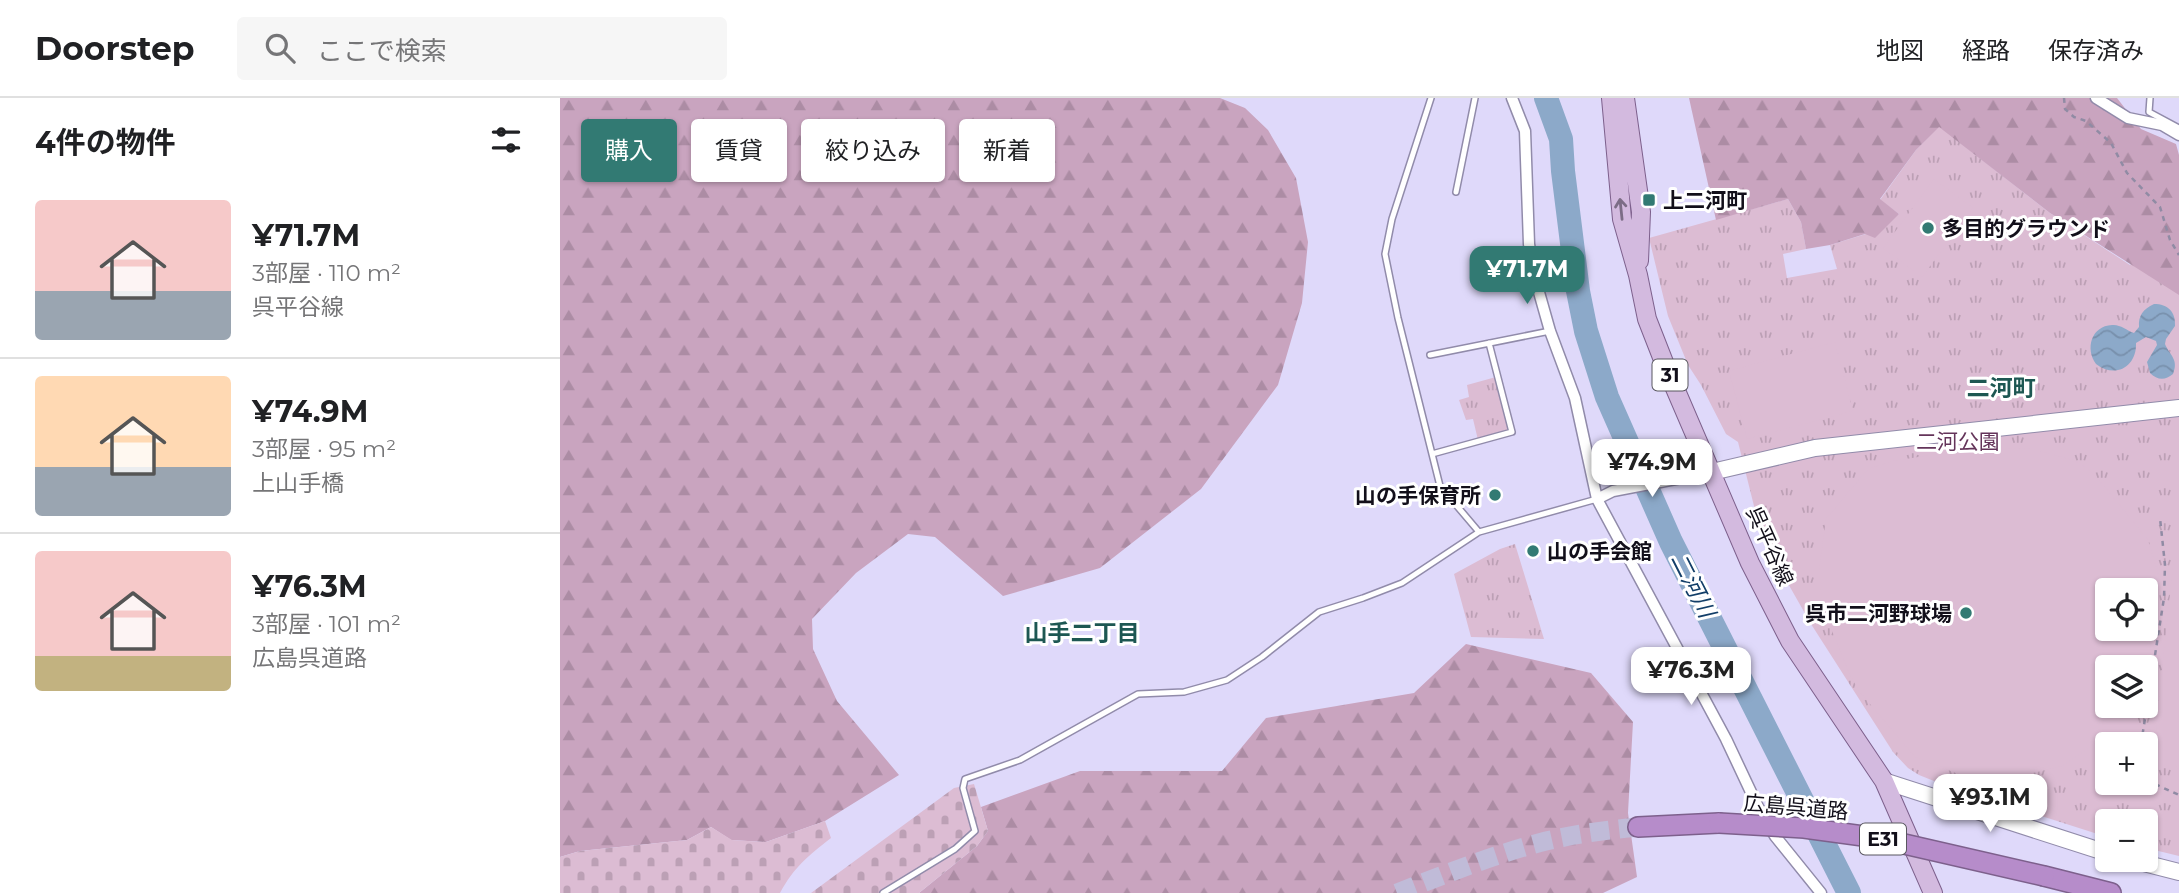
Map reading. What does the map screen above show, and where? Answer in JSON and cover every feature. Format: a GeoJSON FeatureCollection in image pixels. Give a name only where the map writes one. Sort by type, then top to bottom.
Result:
{"type":"FeatureCollection","features":[{"type":"Feature","properties":{"kind":"highway","name":"広島呉道路"},"geometry":{"type":"LineString","coordinates":[[1638,827],[1719,823],[1804,828],[1878,838],[1951,853],[2111,893]]}},
{"type":"Feature","properties":{"kind":"main road","name":"呉平谷線"},"geometry":{"type":"LineString","coordinates":[[1611,98],[1622,219],[1647,319],[1750,564],[1790,641],[1884,781],[1933,893]]}},
{"type":"Feature","properties":{"kind":"main road","name":"呉平谷線"},"geometry":{"type":"LineString","coordinates":[[1625,98],[1641,212],[1638,275]]}},
{"type":"Feature","properties":{"kind":"street"},"geometry":{"type":"LineString","coordinates":[[1511,98],[1525,131],[1529,244],[1533,271],[1550,331],[1575,398],[1597,499],[1726,739],[1758,807],[1775,836],[1821,893]]}},
{"type":"Feature","properties":{"kind":"street"},"geometry":{"type":"LineString","coordinates":[[2096,98],[2128,118],[2162,125],[2179,135]]}},
{"type":"Feature","properties":{"kind":"street"},"geometry":{"type":"LineString","coordinates":[[1597,499],[1613,491],[1815,448],[2179,408]]}},
{"type":"Feature","properties":{"kind":"street"},"geometry":{"type":"LineString","coordinates":[[1884,781],[2095,849]]}},
{"type":"Feature","properties":{"kind":"street"},"geometry":{"type":"LineString","coordinates":[[2158,867],[2179,872]]}},
{"type":"Feature","properties":{"kind":"lane"},"geometry":{"type":"LineString","coordinates":[[1431,98],[1392,219],[1385,254],[1440,486],[1479,532]]}},
{"type":"Feature","properties":{"kind":"lane"},"geometry":{"type":"LineString","coordinates":[[1457,192],[1475,98]]}},
{"type":"Feature","properties":{"kind":"lane"},"geometry":{"type":"LineString","coordinates":[[2150,98],[2148,112],[2179,128]]}},
{"type":"Feature","properties":{"kind":"lane"},"geometry":{"type":"LineString","coordinates":[[1430,355],[1550,331]]}},
{"type":"Feature","properties":{"kind":"lane"},"geometry":{"type":"LineString","coordinates":[[1432,454],[1511,432],[1489,343]]}},
{"type":"Feature","properties":{"kind":"lane"},"geometry":{"type":"LineString","coordinates":[[883,893],[955,849],[975,831],[962,788],[965,779],[1020,760],[1138,694],[1184,692],[1227,680],[1262,657],[1319,612],[1402,583],[1479,532],[1597,499]]}},
{"type":"Feature","properties":{"kind":"path"},"geometry":{"type":"LineString","coordinates":[[2064,98],[2065,109],[2074,117],[2086,121],[2111,143],[2127,173],[2160,207],[2170,240],[2179,255]]}},
{"type":"Feature","properties":{"kind":"path"},"geometry":{"type":"LineString","coordinates":[[2143,732],[2164,598],[2165,565],[2160,518]]}},
{"type":"Feature","properties":{"kind":"path"},"geometry":{"type":"LineString","coordinates":[[2158,785],[2179,795]]}},
{"type":"Feature","properties":{"kind":"green space"},"geometry":{"type":"Polygon","coordinates":[[[560,98],[1220,98],[1245,108],[1268,130],[1296,178],[1308,242],[1302,303],[1278,385],[1201,489],[1100,568],[1003,596],[935,537],[908,534],[856,573],[812,619],[813,649],[837,701],[899,775],[825,821],[766,842],[731,840],[711,827],[687,840],[580,851],[560,857],[560,98]]]}},
{"type":"Feature","properties":{"kind":"green space"},"geometry":{"type":"Polygon","coordinates":[[[1689,98],[2117,98],[2141,129],[2176,144],[2179,155],[2179,295],[2050,213],[1939,127],[1916,150],[1880,199],[1899,214],[1875,238],[1865,234],[1806,249],[1801,222],[1788,199],[1716,220],[1689,98]]]}},
{"type":"Feature","properties":{"kind":"green space","name":"二河公園"},"geometry":{"type":"Polygon","coordinates":[[[1939,126],[2050,213],[2130,265],[2179,208],[2179,856],[2158,851],[2158,809],[2095,809],[2095,833],[1944,785],[1908,768],[1893,752],[1811,624],[1762,538],[1738,442],[1726,434],[1688,365],[1668,316],[1649,238],[1788,199],[1801,222],[1806,249],[1783,254],[1787,278],[1837,269],[1830,245],[1866,234],[1899,214],[1880,200],[1916,150],[1939,126]]]}},
{"type":"Feature","properties":{"kind":"green space","name":"多目的グラウンド"},"geometry":{"type":"Polygon","coordinates":[[[1934,179],[1973,208],[1922,277],[1883,248],[1934,179]]]}},
{"type":"Feature","properties":{"kind":"green space"},"geometry":{"type":"Polygon","coordinates":[[[1835,342],[1853,411],[1747,439],[1729,371],[1835,342]]]}},
{"type":"Feature","properties":{"kind":"green space"},"geometry":{"type":"Polygon","coordinates":[[[1496,377],[1510,431],[1478,440],[1473,419],[1466,420],[1459,400],[1469,397],[1467,385],[1496,377]]]}},
{"type":"Feature","properties":{"kind":"green space","name":"呉市二河野球場"},"geometry":{"type":"Polygon","coordinates":[[[1975,448],[2032,449],[2073,460],[2087,468],[2148,540],[2160,580],[2158,625],[2158,578],[2095,578],[2095,641],[2154,641],[2151,655],[2095,655],[2095,718],[2120,718],[2106,732],[2095,732],[2095,743],[2092,746],[2062,766],[2009,779],[1966,777],[1915,757],[1859,691],[1822,606],[1819,570],[1826,519],[1868,469],[1893,461],[1975,448]]]}},
{"type":"Feature","properties":{"kind":"green space"},"geometry":{"type":"Polygon","coordinates":[[[1515,544],[1544,639],[1471,637],[1454,574],[1500,549],[1515,544]]]}},
{"type":"Feature","properties":{"kind":"green space"},"geometry":{"type":"Polygon","coordinates":[[[2179,552],[2179,770],[2160,745],[2156,727],[2173,566],[2179,552]]]}},
{"type":"Feature","properties":{"kind":"green space"},"geometry":{"type":"Polygon","coordinates":[[[1466,644],[1591,673],[1633,722],[1628,813],[1637,877],[1603,893],[919,893],[977,846],[988,831],[981,807],[1080,771],[1222,771],[1266,718],[1414,693],[1466,644]]]}},
{"type":"Feature","properties":{"kind":"green space"},"geometry":{"type":"Polygon","coordinates":[[[974,784],[988,831],[977,846],[919,893],[811,893],[954,788],[974,784]]]}},
{"type":"Feature","properties":{"kind":"green space"},"geometry":{"type":"Polygon","coordinates":[[[825,821],[831,838],[802,862],[780,893],[560,893],[560,857],[580,851],[687,840],[711,827],[732,840],[766,842],[825,821]]]}},
{"type":"Feature","properties":{"kind":"water"},"geometry":{"type":"Polygon","coordinates":[[[2154,304],[2167,307],[2174,317],[2175,326],[2165,344],[2174,361],[2173,374],[2161,379],[2150,373],[2147,362],[2157,345],[2156,341],[2146,337],[2136,343],[2133,359],[2124,368],[2110,370],[2096,364],[2091,345],[2099,329],[2115,325],[2134,333],[2139,327],[2142,313],[2154,304]]]}},
{"type":"Feature","properties":{"kind":"waterway","name":"二河川"},"geometry":{"type":"LineString","coordinates":[[1546,98],[1561,139],[1578,291],[1586,331],[1607,397],[1671,542],[1849,893]]}},
{"type":"Feature","properties":{"kind":"tunnel"},"geometry":{"type":"LineString","coordinates":[[1397,893],[1527,846],[1580,834],[1638,827]]}},
{"type":"Feature","properties":{"kind":"place","name":"上二河町"},"geometry":{"type":"Point","coordinates":[1649,200]}},
{"type":"Feature","properties":{"kind":"place","name":"多目的グラウンド"},"geometry":{"type":"Point","coordinates":[1928,228]}},
{"type":"Feature","properties":{"kind":"place","name":"山の手保育所"},"geometry":{"type":"Point","coordinates":[1495,495]}},
{"type":"Feature","properties":{"kind":"place","name":"山の手会館"},"geometry":{"type":"Point","coordinates":[1533,551]}},
{"type":"Feature","properties":{"kind":"place","name":"呉市二河野球場"},"geometry":{"type":"Point","coordinates":[1966,613]}},
{"type":"Feature","properties":{"kind":"district","name":"二河町"},"geometry":{"type":"Point","coordinates":[2001,388]}},
{"type":"Feature","properties":{"kind":"district","name":"山手二丁目"},"geometry":{"type":"Point","coordinates":[1082,633]}}]}
